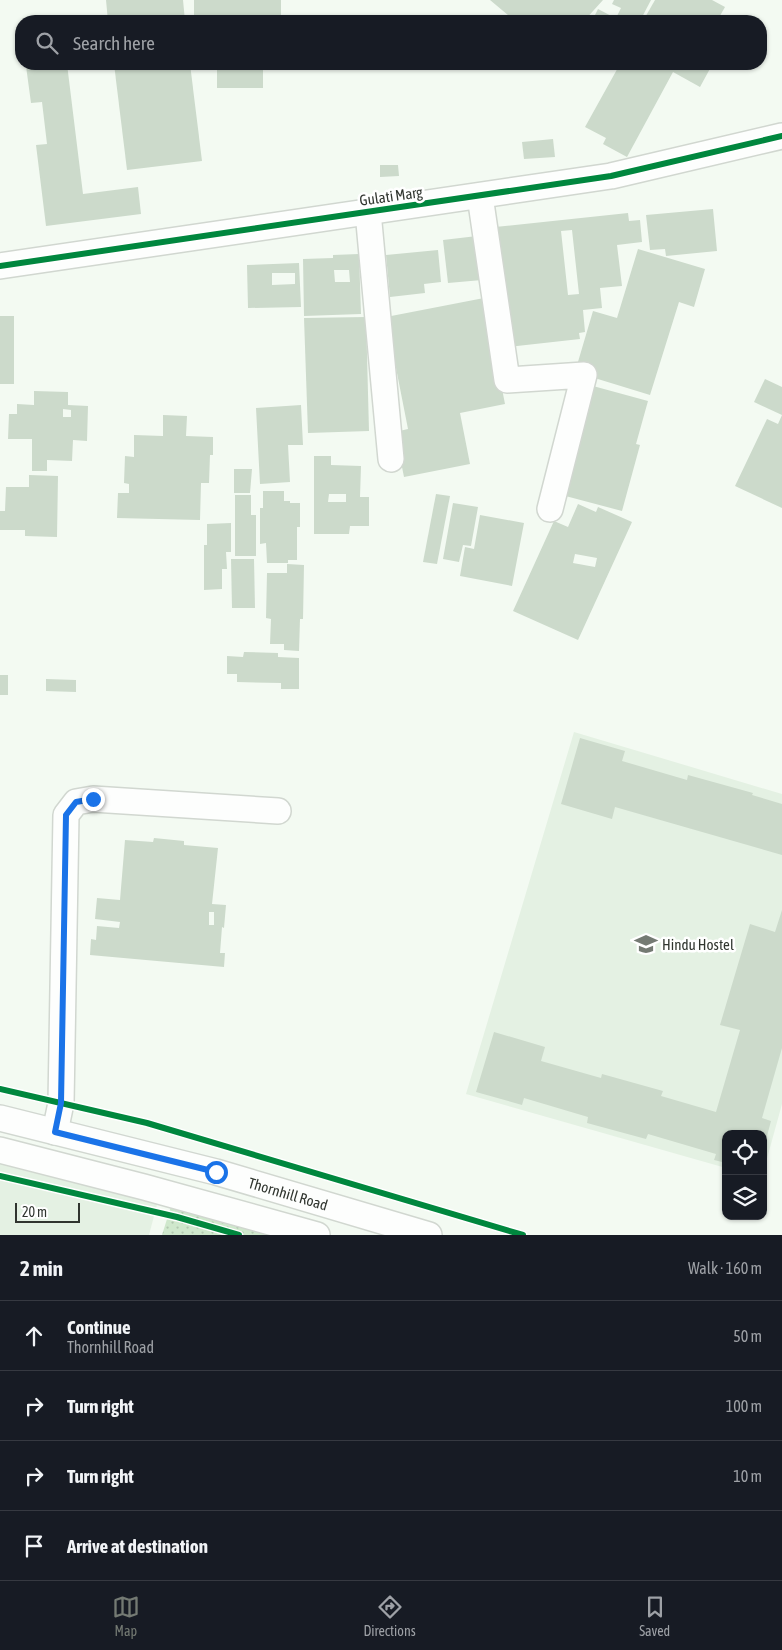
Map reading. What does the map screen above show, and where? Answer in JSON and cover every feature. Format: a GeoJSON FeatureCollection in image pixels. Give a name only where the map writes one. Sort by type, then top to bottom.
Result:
{"type":"FeatureCollection","features":[{"type":"Feature","properties":{"kind":"street","name":"Gulati Marg"},"geometry":{"type":"LineString","coordinates":[[0,266],[611,176],[782,136]]}},
{"type":"Feature","properties":{"kind":"street"},"geometry":{"type":"LineString","coordinates":[[480,196],[507,380],[584,375],[550,509]]}},
{"type":"Feature","properties":{"kind":"street"},"geometry":{"type":"LineString","coordinates":[[368,212],[390,459]]}},
{"type":"Feature","properties":{"kind":"street"},"geometry":{"type":"LineString","coordinates":[[55,1132],[61,1103],[66,815],[76,802],[93,799],[278,812]]}},
{"type":"Feature","properties":{"kind":"street","name":"Thornhill Road"},"geometry":{"type":"LineString","coordinates":[[0,1118],[216,1172],[429,1235]]}},
{"type":"Feature","properties":{"kind":"street"},"geometry":{"type":"LineString","coordinates":[[0,1150],[318,1235]]}},
{"type":"Feature","properties":{"kind":"shaded area","name":"Hindu Hostel"},"geometry":{"type":"Polygon","coordinates":[[[574,732],[782,794],[782,1104],[767,1158],[767,1130],[722,1130],[722,1167],[466,1094],[574,732]]]}},
{"type":"Feature","properties":{"kind":"shaded area"},"geometry":{"type":"Polygon","coordinates":[[[0,1163],[158,1201],[149,1235],[0,1235],[0,1163]]]}},
{"type":"Feature","properties":{"kind":"green space"},"geometry":{"type":"Polygon","coordinates":[[[172,1203],[282,1235],[162,1235],[172,1203]]]}},
{"type":"Feature","properties":{"kind":"building"},"geometry":{"type":"Polygon","coordinates":[[[106,0],[183,0],[184,15],[107,15],[106,0]]]}},
{"type":"Feature","properties":{"kind":"building"},"geometry":{"type":"Polygon","coordinates":[[[194,0],[281,0],[281,15],[194,15],[194,0]]]}},
{"type":"Feature","properties":{"kind":"building"},"geometry":{"type":"Polygon","coordinates":[[[490,0],[603,0],[589,15],[508,15],[490,0]]]}},
{"type":"Feature","properties":{"kind":"building"},"geometry":{"type":"Polygon","coordinates":[[[614,0],[651,0],[643,15],[618,15],[621,8],[612,4],[614,0]]]}},
{"type":"Feature","properties":{"kind":"building"},"geometry":{"type":"Polygon","coordinates":[[[655,0],[712,0],[725,7],[720,15],[646,15],[655,0]]]}},
{"type":"Feature","properties":{"kind":"building"},"geometry":{"type":"Polygon","coordinates":[[[598,9],[610,15],[595,15],[598,9]]]}},
{"type":"Feature","properties":{"kind":"building"},"geometry":{"type":"Polygon","coordinates":[[[27,70],[68,70],[83,194],[138,187],[141,214],[46,226],[36,145],[47,144],[42,102],[31,103],[27,70]]]}},
{"type":"Feature","properties":{"kind":"building"},"geometry":{"type":"Polygon","coordinates":[[[115,70],[191,70],[202,161],[127,170],[115,70]]]}},
{"type":"Feature","properties":{"kind":"building"},"geometry":{"type":"Polygon","coordinates":[[[217,70],[263,70],[263,88],[217,88],[217,70]]]}},
{"type":"Feature","properties":{"kind":"building"},"geometry":{"type":"Polygon","coordinates":[[[617,70],[709,70],[700,87],[673,72],[627,157],[603,144],[606,138],[585,127],[617,70]]]}},
{"type":"Feature","properties":{"kind":"building"},"geometry":{"type":"Polygon","coordinates":[[[553,139],[555,157],[524,159],[522,142],[553,139]]]}},
{"type":"Feature","properties":{"kind":"building"},"geometry":{"type":"Polygon","coordinates":[[[380,165],[398,165],[399,176],[380,177],[380,165]]]}},
{"type":"Feature","properties":{"kind":"building"},"geometry":{"type":"Polygon","coordinates":[[[713,209],[717,251],[666,256],[665,249],[650,250],[646,215],[713,209]]]}},
{"type":"Feature","properties":{"kind":"building"},"geometry":{"type":"Polygon","coordinates":[[[628,213],[629,221],[640,220],[642,242],[617,245],[622,286],[600,288],[602,308],[583,310],[585,332],[579,333],[580,339],[508,347],[495,227],[628,213]],[[572,230],[561,231],[568,295],[579,294],[572,230]]]}},
{"type":"Feature","properties":{"kind":"building"},"geometry":{"type":"Polygon","coordinates":[[[477,236],[482,280],[448,283],[443,240],[477,236]]]}},
{"type":"Feature","properties":{"kind":"building"},"geometry":{"type":"Polygon","coordinates":[[[638,249],[705,269],[694,307],[679,302],[650,395],[575,372],[593,311],[617,318],[638,249]]]}},
{"type":"Feature","properties":{"kind":"building"},"geometry":{"type":"Polygon","coordinates":[[[438,250],[441,282],[424,284],[425,293],[390,297],[386,255],[438,250]]]}},
{"type":"Feature","properties":{"kind":"building"},"geometry":{"type":"Polygon","coordinates":[[[359,254],[361,314],[304,316],[303,259],[333,258],[333,255],[359,254]],[[334,270],[335,282],[350,282],[349,270],[334,270]]]}},
{"type":"Feature","properties":{"kind":"building"},"geometry":{"type":"Polygon","coordinates":[[[299,263],[301,307],[248,308],[247,265],[299,263]],[[272,273],[272,285],[295,284],[295,273],[272,273]]]}},
{"type":"Feature","properties":{"kind":"building"},"geometry":{"type":"Polygon","coordinates":[[[484,298],[505,404],[460,413],[470,464],[404,477],[395,432],[408,429],[386,317],[484,298]]]}},
{"type":"Feature","properties":{"kind":"building"},"geometry":{"type":"Polygon","coordinates":[[[0,316],[14,316],[14,384],[0,384],[0,316]]]}},
{"type":"Feature","properties":{"kind":"building"},"geometry":{"type":"Polygon","coordinates":[[[366,317],[369,431],[308,433],[304,318],[366,317]]]}},
{"type":"Feature","properties":{"kind":"building"},"geometry":{"type":"Polygon","coordinates":[[[765,379],[782,387],[782,415],[754,402],[765,379]]]}},
{"type":"Feature","properties":{"kind":"building"},"geometry":{"type":"Polygon","coordinates":[[[593,386],[648,401],[636,444],[640,445],[622,511],[558,494],[593,386]]]}},
{"type":"Feature","properties":{"kind":"building"},"geometry":{"type":"Polygon","coordinates":[[[34,391],[68,392],[68,405],[88,406],[87,441],[73,440],[72,461],[47,460],[47,471],[32,471],[32,439],[8,439],[9,414],[17,414],[17,404],[34,405],[34,391]],[[63,409],[63,417],[71,417],[71,410],[63,409]]]}},
{"type":"Feature","properties":{"kind":"building"},"geometry":{"type":"Polygon","coordinates":[[[301,405],[303,445],[288,445],[290,482],[260,484],[256,408],[301,405]]]}},
{"type":"Feature","properties":{"kind":"building"},"geometry":{"type":"Polygon","coordinates":[[[163,415],[187,416],[186,436],[213,437],[213,455],[210,455],[209,483],[201,483],[200,520],[117,518],[118,493],[129,493],[129,484],[124,483],[125,456],[134,457],[134,435],[163,436],[163,415]]]}},
{"type":"Feature","properties":{"kind":"building"},"geometry":{"type":"Polygon","coordinates":[[[782,415],[782,508],[735,486],[767,419],[778,424],[782,415]]]}},
{"type":"Feature","properties":{"kind":"building"},"geometry":{"type":"Polygon","coordinates":[[[314,456],[331,456],[331,465],[361,466],[360,497],[369,497],[369,526],[350,526],[349,534],[314,534],[314,456]],[[329,494],[328,502],[346,502],[346,494],[329,494]]]}},
{"type":"Feature","properties":{"kind":"building"},"geometry":{"type":"Polygon","coordinates":[[[234,469],[252,469],[250,493],[234,493],[234,469]]]}},
{"type":"Feature","properties":{"kind":"building"},"geometry":{"type":"Polygon","coordinates":[[[29,475],[58,476],[57,537],[25,536],[25,530],[0,530],[0,511],[5,511],[6,487],[29,487],[29,475]]]}},
{"type":"Feature","properties":{"kind":"building"},"geometry":{"type":"Polygon","coordinates":[[[263,491],[284,491],[284,501],[300,503],[300,527],[297,527],[297,560],[288,560],[288,563],[267,563],[266,543],[260,544],[260,508],[263,508],[263,491]]]}},
{"type":"Feature","properties":{"kind":"building"},"geometry":{"type":"Polygon","coordinates":[[[436,494],[450,496],[437,564],[423,562],[436,494]]]}},
{"type":"Feature","properties":{"kind":"building"},"geometry":{"type":"Polygon","coordinates":[[[235,495],[251,495],[251,515],[256,515],[256,556],[235,556],[235,495]]]}},
{"type":"Feature","properties":{"kind":"building"},"geometry":{"type":"Polygon","coordinates":[[[453,503],[478,507],[471,546],[463,545],[459,562],[443,559],[453,503]]]}},
{"type":"Feature","properties":{"kind":"building"},"geometry":{"type":"Polygon","coordinates":[[[578,504],[596,512],[598,507],[632,522],[578,640],[513,611],[554,521],[568,527],[578,504]],[[575,554],[573,563],[595,567],[597,558],[575,554]]]}},
{"type":"Feature","properties":{"kind":"building"},"geometry":{"type":"Polygon","coordinates":[[[480,515],[524,523],[512,586],[460,576],[465,547],[474,549],[480,515]]]}},
{"type":"Feature","properties":{"kind":"building"},"geometry":{"type":"Polygon","coordinates":[[[231,523],[231,552],[226,552],[227,569],[222,569],[222,589],[204,590],[204,545],[207,545],[207,524],[231,523]]]}},
{"type":"Feature","properties":{"kind":"building"},"geometry":{"type":"Polygon","coordinates":[[[231,559],[254,559],[255,608],[232,608],[231,559]]]}},
{"type":"Feature","properties":{"kind":"building"},"geometry":{"type":"Polygon","coordinates":[[[287,564],[304,565],[303,619],[300,619],[299,651],[284,650],[284,644],[270,644],[271,619],[266,618],[267,573],[287,573],[287,564]]]}},
{"type":"Feature","properties":{"kind":"building"},"geometry":{"type":"Polygon","coordinates":[[[244,652],[278,653],[278,657],[299,658],[299,689],[281,689],[281,683],[237,682],[237,674],[227,674],[227,656],[243,657],[244,652]]]}},
{"type":"Feature","properties":{"kind":"building"},"geometry":{"type":"Polygon","coordinates":[[[0,675],[8,675],[8,695],[0,695],[0,675]]]}},
{"type":"Feature","properties":{"kind":"building"},"geometry":{"type":"Polygon","coordinates":[[[46,679],[76,680],[76,692],[46,691],[46,679]]]}},
{"type":"Feature","properties":{"kind":"building"},"geometry":{"type":"Polygon","coordinates":[[[580,738],[625,751],[622,761],[687,780],[688,775],[753,793],[752,795],[782,804],[782,855],[615,807],[612,819],[561,804],[580,738]]]}},
{"type":"Feature","properties":{"kind":"building"},"geometry":{"type":"Polygon","coordinates":[[[154,838],[184,841],[184,845],[218,848],[212,904],[226,905],[220,953],[225,953],[224,967],[90,955],[91,939],[96,940],[97,926],[119,928],[120,922],[95,919],[97,898],[120,900],[125,840],[153,842],[154,838]],[[209,912],[209,925],[214,925],[214,912],[209,912]]]}},
{"type":"Feature","properties":{"kind":"building"},"geometry":{"type":"Polygon","coordinates":[[[782,910],[782,1048],[762,1118],[771,1121],[767,1136],[767,1130],[722,1130],[722,1162],[714,1160],[716,1154],[648,1134],[646,1139],[587,1123],[588,1117],[524,1098],[522,1105],[476,1092],[494,1032],[545,1047],[541,1061],[601,1078],[602,1074],[663,1091],[661,1096],[716,1112],[740,1030],[720,1025],[750,924],[775,932],[782,910]]]}},
{"type":"Feature","properties":{"kind":"cycle path"},"geometry":{"type":"LineString","coordinates":[[0,266],[611,176],[782,136]]}},
{"type":"Feature","properties":{"kind":"cycle path"},"geometry":{"type":"LineString","coordinates":[[0,1089],[147,1123],[523,1235]]}},
{"type":"Feature","properties":{"kind":"cycle path"},"geometry":{"type":"LineString","coordinates":[[0,1176],[177,1217],[239,1235]]}},
{"type":"Feature","properties":{"kind":"place","name":"Hindu Hostel"},"geometry":{"type":"Point","coordinates":[646,944]}},
{"type":"Feature","properties":{"kind":"route"},"geometry":{"type":"LineString","coordinates":[[93,799],[76,802],[66,815],[61,1103],[55,1132],[216,1172]]}}]}
